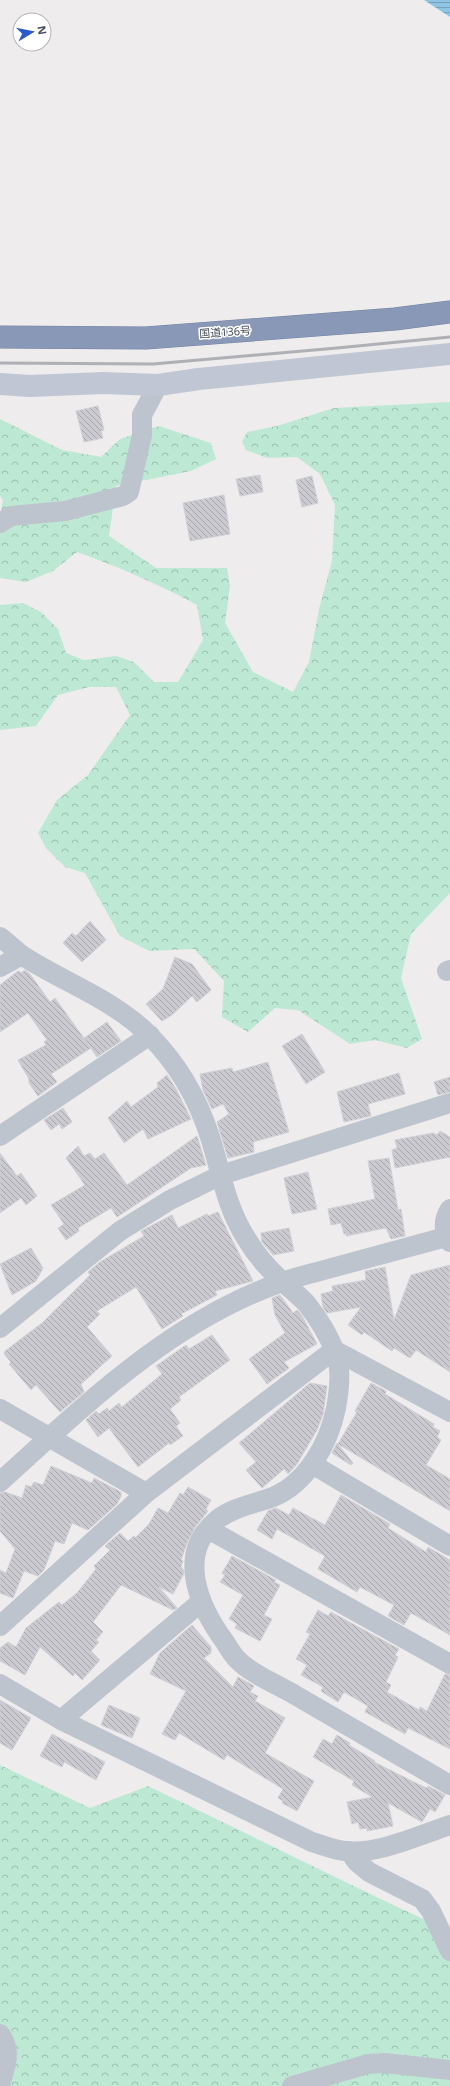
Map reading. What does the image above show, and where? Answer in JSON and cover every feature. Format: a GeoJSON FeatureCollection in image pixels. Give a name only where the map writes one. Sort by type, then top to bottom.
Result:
{"type":"FeatureCollection","features":[{"type":"Feature","properties":{"kind":"highway","name":"国道136号"},"geometry":{"type":"LineString","coordinates":[[0,337],[146,338],[395,319],[450,312]]}},
{"type":"Feature","properties":{"kind":"street"},"geometry":{"type":"LineString","coordinates":[[0,384],[30,386],[103,383],[158,385],[199,379],[450,354]]}},
{"type":"Feature","properties":{"kind":"street"},"geometry":{"type":"LineString","coordinates":[[0,523],[11,516],[65,511],[122,496],[129,492],[142,435],[142,416],[158,385]]}},
{"type":"Feature","properties":{"kind":"street"},"geometry":{"type":"LineString","coordinates":[[0,937],[22,955],[87,990],[133,1021],[150,1035],[177,1069],[199,1106],[227,1199],[237,1223],[248,1242],[282,1282],[306,1303],[323,1326],[338,1358],[339,1373],[337,1403],[333,1424],[312,1464],[298,1481],[276,1496],[236,1509],[217,1520],[208,1529],[197,1547],[194,1561],[197,1592],[213,1626],[240,1663],[450,1785]]}},
{"type":"Feature","properties":{"kind":"street"},"geometry":{"type":"LineString","coordinates":[[0,967],[22,955]]}},
{"type":"Feature","properties":{"kind":"street"},"geometry":{"type":"LineString","coordinates":[[0,1136],[150,1035]]}},
{"type":"Feature","properties":{"kind":"street"},"geometry":{"type":"LineString","coordinates":[[0,1328],[120,1231],[170,1200],[221,1175],[450,1103]]}},
{"type":"Feature","properties":{"kind":"street"},"geometry":{"type":"LineString","coordinates":[[0,1482],[79,1410],[177,1334],[221,1309],[282,1282],[448,1240],[445,1219],[450,1209]]}},
{"type":"Feature","properties":{"kind":"street"},"geometry":{"type":"LineString","coordinates":[[334,1350],[450,1412]]}},
{"type":"Feature","properties":{"kind":"street"},"geometry":{"type":"LineString","coordinates":[[0,1626],[146,1493],[334,1350]]}},
{"type":"Feature","properties":{"kind":"street"},"geometry":{"type":"LineString","coordinates":[[0,1409],[146,1493]]}},
{"type":"Feature","properties":{"kind":"street"},"geometry":{"type":"LineString","coordinates":[[312,1464],[450,1546]]}},
{"type":"Feature","properties":{"kind":"street"},"geometry":{"type":"LineString","coordinates":[[208,1529],[450,1664]]}},
{"type":"Feature","properties":{"kind":"street"},"geometry":{"type":"LineString","coordinates":[[61,1720],[201,1602]]}},
{"type":"Feature","properties":{"kind":"street"},"geometry":{"type":"LineString","coordinates":[[0,1684],[61,1720],[312,1842],[349,1851],[389,1845],[450,1825]]}},
{"type":"Feature","properties":{"kind":"street"},"geometry":{"type":"LineString","coordinates":[[349,1851],[357,1862],[369,1872],[422,1899],[431,1911],[450,1951]]}},
{"type":"Feature","properties":{"kind":"street"},"geometry":{"type":"LineString","coordinates":[[0,2034],[6,2043],[8,2054],[0,2084]]}},
{"type":"Feature","properties":{"kind":"street"},"geometry":{"type":"LineString","coordinates":[[292,2086],[368,2064],[385,2063],[450,2070]]}},
{"type":"Feature","properties":{"kind":"green space"},"geometry":{"type":"Polygon","coordinates":[[[450,402],[450,893],[411,934],[401,978],[422,1039],[407,1048],[375,1040],[350,1044],[298,1010],[275,1008],[248,1032],[222,1017],[224,981],[194,949],[149,951],[120,936],[85,873],[65,867],[46,848],[38,833],[57,800],[88,775],[130,715],[116,687],[89,687],[58,695],[36,726],[0,730],[0,605],[23,603],[41,612],[58,629],[66,653],[84,660],[116,656],[134,662],[154,682],[178,682],[203,640],[197,605],[138,576],[77,552],[53,571],[26,582],[0,578],[0,517],[3,500],[0,496],[0,419],[62,450],[101,457],[120,439],[159,426],[211,443],[216,459],[191,471],[116,486],[109,536],[156,568],[227,568],[230,586],[225,623],[253,672],[293,692],[309,662],[319,609],[332,561],[335,505],[320,474],[297,457],[267,458],[246,450],[242,442],[247,432],[277,426],[334,408],[450,402]]]}},
{"type":"Feature","properties":{"kind":"green space"},"geometry":{"type":"Polygon","coordinates":[[[0,1765],[90,1808],[148,1786],[374,1896],[450,1931],[450,2086],[0,2086],[0,1765]]]}},
{"type":"Feature","properties":{"kind":"water"},"geometry":{"type":"Polygon","coordinates":[[[424,0],[450,0],[450,17],[424,0]]]}},
{"type":"Feature","properties":{"kind":"building"},"geometry":{"type":"Polygon","coordinates":[[[98,406],[104,430],[101,431],[103,438],[84,442],[76,411],[98,406]]]}},
{"type":"Feature","properties":{"kind":"building"},"geometry":{"type":"Polygon","coordinates":[[[260,475],[263,492],[240,496],[236,479],[260,475]]]}},
{"type":"Feature","properties":{"kind":"building"},"geometry":{"type":"Polygon","coordinates":[[[312,476],[318,503],[302,507],[296,480],[312,476]]]}},
{"type":"Feature","properties":{"kind":"building"},"geometry":{"type":"Polygon","coordinates":[[[224,495],[230,534],[190,541],[183,503],[224,495]]]}},
{"type":"Feature","properties":{"kind":"building"},"geometry":{"type":"Polygon","coordinates":[[[90,921],[106,940],[82,962],[63,943],[72,933],[76,936],[90,921]]]}},
{"type":"Feature","properties":{"kind":"building"},"geometry":{"type":"Polygon","coordinates":[[[175,957],[192,964],[211,990],[197,1002],[192,996],[172,1015],[162,1021],[146,1004],[163,989],[175,957]]]}},
{"type":"Feature","properties":{"kind":"building"},"geometry":{"type":"Polygon","coordinates":[[[25,970],[30,974],[50,1002],[55,998],[91,1048],[51,1074],[57,1082],[38,1096],[29,1083],[29,1079],[18,1060],[46,1045],[44,1042],[47,1040],[28,1013],[0,1032],[0,985],[18,971],[21,973],[25,970]]]}},
{"type":"Feature","properties":{"kind":"building"},"geometry":{"type":"Polygon","coordinates":[[[107,1022],[121,1041],[97,1057],[84,1038],[107,1022]]]}},
{"type":"Feature","properties":{"kind":"building"},"geometry":{"type":"Polygon","coordinates":[[[302,1034],[325,1072],[306,1084],[282,1046],[302,1034]]]}},
{"type":"Feature","properties":{"kind":"building"},"geometry":{"type":"Polygon","coordinates":[[[268,1062],[289,1132],[253,1142],[254,1152],[228,1158],[217,1122],[229,1114],[223,1104],[212,1109],[203,1090],[200,1074],[232,1068],[233,1072],[268,1062]]]}},
{"type":"Feature","properties":{"kind":"building"},"geometry":{"type":"Polygon","coordinates":[[[399,1073],[405,1094],[368,1104],[371,1116],[344,1122],[337,1092],[399,1073]]]}},
{"type":"Feature","properties":{"kind":"building"},"geometry":{"type":"Polygon","coordinates":[[[167,1075],[191,1119],[148,1139],[143,1129],[124,1143],[108,1118],[127,1101],[131,1107],[158,1087],[157,1083],[167,1075]]]}},
{"type":"Feature","properties":{"kind":"building"},"geometry":{"type":"Polygon","coordinates":[[[450,1077],[450,1092],[438,1095],[434,1082],[450,1077]]]}},
{"type":"Feature","properties":{"kind":"building"},"geometry":{"type":"Polygon","coordinates":[[[63,1108],[72,1122],[62,1129],[59,1124],[51,1130],[44,1120],[63,1108]]]}},
{"type":"Feature","properties":{"kind":"building"},"geometry":{"type":"Polygon","coordinates":[[[440,1131],[450,1137],[450,1157],[395,1168],[392,1150],[397,1148],[395,1140],[433,1133],[437,1135],[440,1131]]]}},
{"type":"Feature","properties":{"kind":"building"},"geometry":{"type":"Polygon","coordinates":[[[197,1136],[206,1165],[191,1168],[117,1217],[111,1208],[78,1228],[79,1231],[66,1240],[58,1228],[64,1224],[51,1205],[85,1185],[66,1158],[78,1146],[84,1156],[90,1153],[95,1159],[104,1153],[127,1185],[197,1136]]]}},
{"type":"Feature","properties":{"kind":"building"},"geometry":{"type":"Polygon","coordinates":[[[0,1153],[17,1176],[21,1173],[37,1196],[26,1205],[21,1198],[0,1213],[0,1153]]]}},
{"type":"Feature","properties":{"kind":"building"},"geometry":{"type":"Polygon","coordinates":[[[389,1158],[398,1210],[401,1209],[405,1236],[391,1239],[386,1228],[346,1236],[341,1223],[331,1225],[328,1209],[375,1199],[368,1161],[389,1158]]]}},
{"type":"Feature","properties":{"kind":"building"},"geometry":{"type":"Polygon","coordinates":[[[308,1172],[317,1209],[292,1214],[284,1178],[308,1172]]]}},
{"type":"Feature","properties":{"kind":"building"},"geometry":{"type":"Polygon","coordinates":[[[218,1212],[253,1281],[215,1291],[217,1295],[181,1314],[183,1316],[162,1329],[136,1287],[97,1311],[100,1314],[87,1327],[112,1356],[81,1384],[84,1392],[60,1412],[36,1385],[31,1390],[9,1364],[11,1362],[4,1354],[5,1351],[42,1323],[90,1275],[88,1272],[100,1262],[144,1236],[141,1231],[172,1215],[178,1228],[207,1214],[208,1216],[218,1212]]]}},
{"type":"Feature","properties":{"kind":"building"},"geometry":{"type":"Polygon","coordinates":[[[289,1228],[294,1251],[273,1255],[262,1242],[261,1233],[289,1228]]]}},
{"type":"Feature","properties":{"kind":"building"},"geometry":{"type":"Polygon","coordinates":[[[31,1248],[43,1268],[36,1281],[12,1295],[0,1264],[31,1248]]]}},
{"type":"Feature","properties":{"kind":"building"},"geometry":{"type":"Polygon","coordinates":[[[450,1265],[450,1372],[416,1350],[410,1358],[394,1348],[392,1351],[364,1332],[362,1335],[348,1325],[361,1307],[327,1313],[323,1307],[321,1294],[333,1291],[332,1286],[366,1280],[365,1271],[385,1267],[394,1320],[411,1275],[450,1265]]]}},
{"type":"Feature","properties":{"kind":"building"},"geometry":{"type":"Polygon","coordinates":[[[280,1295],[293,1313],[297,1310],[302,1316],[317,1344],[284,1362],[289,1368],[267,1384],[249,1359],[285,1333],[275,1315],[272,1298],[280,1295]]]}},
{"type":"Feature","properties":{"kind":"building"},"geometry":{"type":"Polygon","coordinates":[[[212,1335],[230,1360],[179,1397],[181,1400],[170,1409],[180,1423],[176,1426],[183,1436],[170,1445],[169,1443],[138,1467],[109,1428],[98,1437],[86,1420],[96,1411],[99,1414],[107,1408],[109,1411],[119,1403],[122,1407],[162,1374],[156,1366],[186,1345],[189,1349],[212,1335]]]}},
{"type":"Feature","properties":{"kind":"building"},"geometry":{"type":"Polygon","coordinates":[[[310,1383],[327,1386],[323,1414],[317,1430],[297,1464],[288,1474],[284,1469],[262,1488],[246,1470],[256,1462],[239,1443],[310,1383]]]}},
{"type":"Feature","properties":{"kind":"building"},"geometry":{"type":"Polygon","coordinates":[[[371,1383],[386,1391],[385,1394],[434,1424],[433,1427],[440,1431],[437,1437],[441,1440],[426,1465],[450,1479],[450,1511],[338,1444],[357,1412],[355,1411],[371,1383]]]}},
{"type":"Feature","properties":{"kind":"building"},"geometry":{"type":"Polygon","coordinates":[[[337,1443],[353,1463],[351,1465],[332,1453],[337,1443]]]}},
{"type":"Feature","properties":{"kind":"building"},"geometry":{"type":"Polygon","coordinates":[[[51,1466],[92,1483],[94,1478],[121,1492],[121,1496],[117,1504],[88,1530],[72,1523],[64,1544],[55,1541],[44,1570],[38,1576],[24,1571],[13,1598],[0,1593],[0,1570],[6,1573],[15,1549],[0,1531],[0,1493],[5,1492],[22,1498],[26,1485],[31,1487],[34,1482],[43,1485],[51,1466]]]}},
{"type":"Feature","properties":{"kind":"building"},"geometry":{"type":"Polygon","coordinates":[[[188,1487],[211,1500],[206,1509],[208,1511],[195,1527],[187,1543],[181,1560],[183,1561],[181,1567],[184,1573],[173,1594],[159,1587],[177,1608],[173,1610],[121,1585],[93,1622],[103,1632],[96,1640],[99,1642],[91,1651],[100,1660],[82,1680],[75,1673],[73,1676],[40,1647],[25,1675],[0,1661],[0,1648],[8,1642],[16,1647],[26,1628],[59,1602],[62,1605],[77,1593],[96,1569],[94,1566],[110,1550],[105,1546],[120,1533],[128,1541],[134,1536],[135,1538],[149,1524],[158,1508],[168,1513],[180,1493],[183,1495],[188,1487]]]}},
{"type":"Feature","properties":{"kind":"building"},"geometry":{"type":"Polygon","coordinates":[[[341,1495],[390,1524],[388,1528],[426,1552],[428,1547],[450,1560],[450,1635],[411,1613],[404,1625],[388,1616],[394,1605],[360,1587],[357,1592],[318,1569],[325,1556],[277,1529],[272,1539],[257,1530],[268,1511],[276,1508],[289,1515],[293,1508],[325,1525],[341,1495]]]}},
{"type":"Feature","properties":{"kind":"building"},"geometry":{"type":"Polygon","coordinates":[[[232,1556],[276,1580],[274,1582],[280,1585],[264,1615],[272,1619],[260,1641],[235,1628],[237,1624],[229,1619],[243,1595],[220,1582],[225,1575],[222,1573],[232,1556]]]}},
{"type":"Feature","properties":{"kind":"building"},"geometry":{"type":"Polygon","coordinates":[[[318,1610],[328,1616],[331,1612],[399,1649],[395,1655],[398,1657],[386,1682],[391,1685],[387,1692],[419,1710],[420,1707],[427,1711],[445,1674],[450,1675],[450,1749],[408,1728],[405,1734],[365,1712],[368,1706],[344,1692],[338,1702],[321,1691],[323,1687],[301,1675],[307,1665],[296,1659],[310,1634],[306,1632],[318,1610]]]}},
{"type":"Feature","properties":{"kind":"building"},"geometry":{"type":"Polygon","coordinates":[[[192,1625],[211,1647],[211,1653],[204,1658],[233,1687],[238,1677],[249,1683],[254,1686],[250,1692],[258,1696],[255,1701],[285,1718],[265,1753],[314,1781],[297,1811],[282,1803],[283,1801],[278,1798],[283,1789],[227,1755],[224,1760],[179,1733],[175,1740],[162,1734],[186,1691],[150,1674],[160,1653],[192,1625]]]}},
{"type":"Feature","properties":{"kind":"building"},"geometry":{"type":"Polygon","coordinates":[[[0,1700],[31,1718],[12,1750],[0,1743],[0,1700]]]}},
{"type":"Feature","properties":{"kind":"building"},"geometry":{"type":"Polygon","coordinates":[[[109,1705],[140,1718],[132,1738],[101,1725],[109,1705]]]}},
{"type":"Feature","properties":{"kind":"building"},"geometry":{"type":"Polygon","coordinates":[[[52,1734],[105,1762],[96,1780],[64,1762],[62,1767],[40,1756],[52,1734]]]}},
{"type":"Feature","properties":{"kind":"building"},"geometry":{"type":"Polygon","coordinates":[[[337,1735],[350,1743],[349,1745],[375,1761],[374,1762],[418,1784],[427,1788],[428,1786],[445,1795],[435,1812],[430,1809],[422,1822],[388,1803],[393,1826],[367,1831],[367,1828],[360,1829],[358,1822],[352,1824],[347,1802],[372,1797],[352,1785],[354,1781],[313,1757],[323,1739],[332,1744],[337,1735]]]}},
{"type":"Feature","properties":{"kind":"railway"},"geometry":{"type":"LineString","coordinates":[[0,363],[153,364],[450,337]]}}]}
